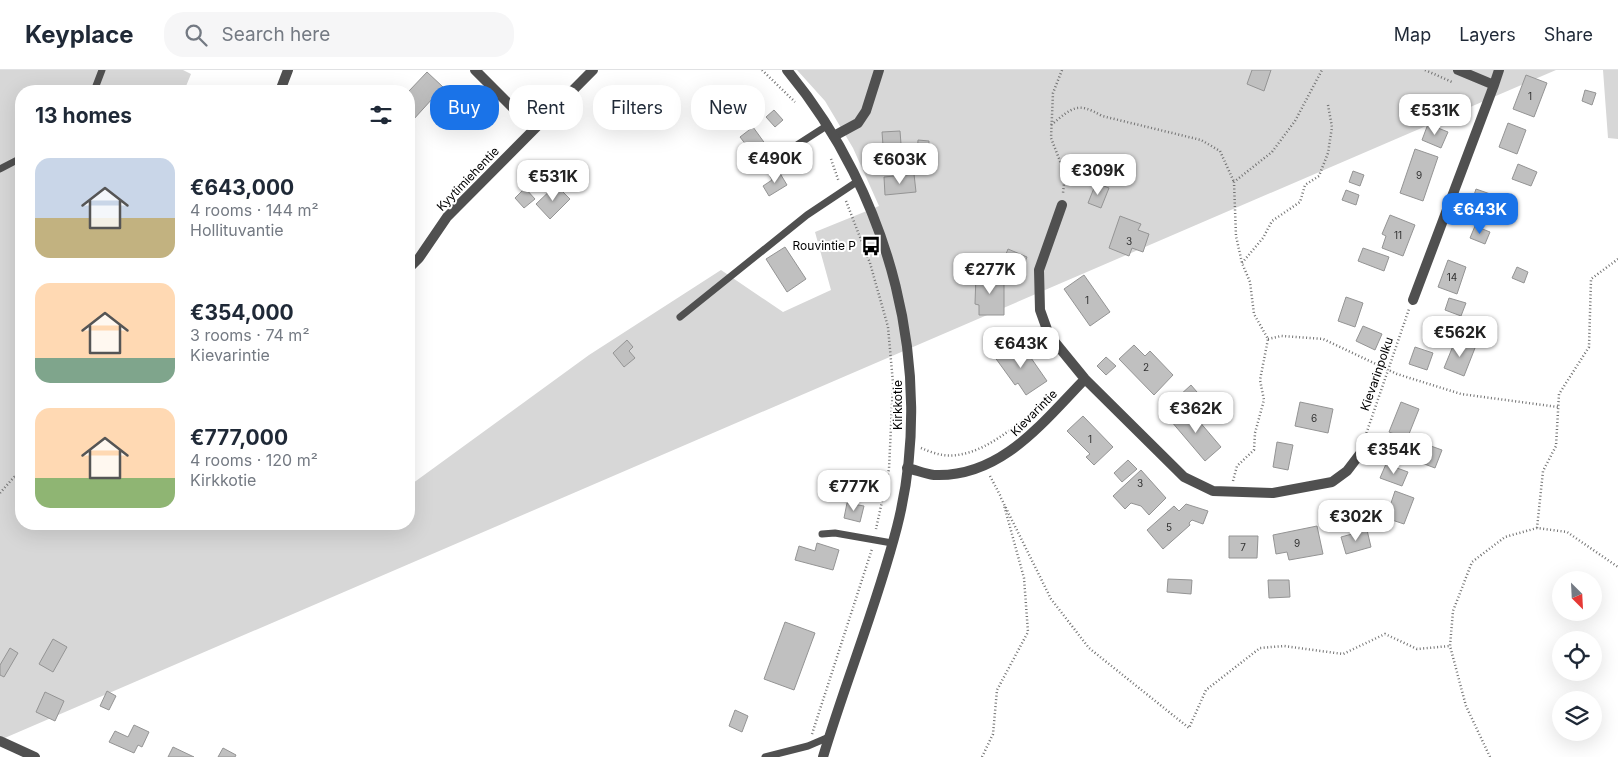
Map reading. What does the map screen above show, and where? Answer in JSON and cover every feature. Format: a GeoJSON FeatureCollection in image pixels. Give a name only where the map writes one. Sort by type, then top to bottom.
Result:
{"type":"FeatureCollection","features":[{"type":"Feature","properties":{"kind":"street"},"geometry":{"type":"LineString","coordinates":[[282,85],[288,70]]}},
{"type":"Feature","properties":{"kind":"street"},"geometry":{"type":"LineString","coordinates":[[475,70],[509,104]]}},
{"type":"Feature","properties":{"kind":"street","name":"Kyytimiehentie"},"geometry":{"type":"LineString","coordinates":[[578,85],[593,70]]}},
{"type":"Feature","properties":{"kind":"street","name":"Kirkkotie"},"geometry":{"type":"LineString","coordinates":[[787,70],[828,125],[858,181],[877,227],[897,288],[906,332],[910,372],[910,445],[908,468],[892,543],[878,594],[823,757]]}},
{"type":"Feature","properties":{"kind":"street"},"geometry":{"type":"LineString","coordinates":[[834,136],[858,123],[866,111],[879,70]]}},
{"type":"Feature","properties":{"kind":"street"},"geometry":{"type":"LineString","coordinates":[[1458,70],[1494,85]]}},
{"type":"Feature","properties":{"kind":"street"},"geometry":{"type":"LineString","coordinates":[[1412,300],[1499,70]]}},
{"type":"Feature","properties":{"kind":"street","name":"Kyytimiehentie"},"geometry":{"type":"LineString","coordinates":[[415,262],[447,218],[533,130]]}},
{"type":"Feature","properties":{"kind":"street"},"geometry":{"type":"LineString","coordinates":[[1062,205],[1039,270],[1040,310],[1049,335],[1085,379],[1184,477],[1213,491],[1273,493],[1332,482],[1347,471],[1360,454]]}},
{"type":"Feature","properties":{"kind":"street","name":"Kievarintie"},"geometry":{"type":"LineString","coordinates":[[908,468],[934,474],[985,465],[1019,446],[1085,379]]}},
{"type":"Feature","properties":{"kind":"street"},"geometry":{"type":"LineString","coordinates":[[0,741],[35,757]]}},
{"type":"Feature","properties":{"kind":"lane"},"geometry":{"type":"LineString","coordinates":[[96,85],[102,70]]}},
{"type":"Feature","properties":{"kind":"lane"},"geometry":{"type":"LineString","coordinates":[[769,163],[828,125]]}},
{"type":"Feature","properties":{"kind":"lane"},"geometry":{"type":"LineString","coordinates":[[0,168],[15,161]]}},
{"type":"Feature","properties":{"kind":"lane"},"geometry":{"type":"LineString","coordinates":[[680,317],[807,215],[858,181]]}},
{"type":"Feature","properties":{"kind":"lane"},"geometry":{"type":"LineString","coordinates":[[822,534],[835,533],[892,543]]}},
{"type":"Feature","properties":{"kind":"lane"},"geometry":{"type":"LineString","coordinates":[[766,757],[808,746],[829,737]]}},
{"type":"Feature","properties":{"kind":"path"},"geometry":{"type":"LineString","coordinates":[[762,70],[796,103]]}},
{"type":"Feature","properties":{"kind":"path"},"geometry":{"type":"LineString","coordinates":[[1062,70],[1053,93],[1051,125],[1051,138],[1065,174],[1062,205]]}},
{"type":"Feature","properties":{"kind":"path"},"geometry":{"type":"LineString","coordinates":[[1234,182],[1272,152],[1295,121],[1322,70]]}},
{"type":"Feature","properties":{"kind":"path"},"geometry":{"type":"LineString","coordinates":[[1242,263],[1263,238],[1272,221],[1300,202],[1305,185],[1319,176],[1328,153],[1332,127],[1328,105]]}},
{"type":"Feature","properties":{"kind":"path"},"geometry":{"type":"LineString","coordinates":[[1051,125],[1072,108],[1088,108],[1102,116],[1201,140],[1220,151],[1234,182],[1236,236],[1242,263],[1250,282],[1254,314],[1268,339],[1260,380],[1264,400],[1255,433],[1254,450],[1237,466],[1230,492]]}},
{"type":"Feature","properties":{"kind":"path"},"geometry":{"type":"LineString","coordinates":[[808,746],[874,541],[889,469],[893,383],[885,318],[870,263],[828,151]]}},
{"type":"Feature","properties":{"kind":"path"},"geometry":{"type":"LineString","coordinates":[[1537,528],[1543,471],[1556,446],[1559,394],[1589,347],[1591,279],[1618,259]]}},
{"type":"Feature","properties":{"kind":"path","name":"Kievarinpolku"},"geometry":{"type":"LineString","coordinates":[[1360,454],[1412,300]]}},
{"type":"Feature","properties":{"kind":"path"},"geometry":{"type":"LineString","coordinates":[[1268,339],[1282,336],[1323,339],[1387,370],[1461,394],[1558,407]]}},
{"type":"Feature","properties":{"kind":"path"},"geometry":{"type":"LineString","coordinates":[[910,445],[944,456],[992,444],[1046,402]]}},
{"type":"Feature","properties":{"kind":"path"},"geometry":{"type":"LineString","coordinates":[[985,465],[1051,599],[1089,648],[1189,728],[1206,690],[1260,648],[1284,646],[1343,654],[1385,634],[1417,649],[1450,646]]}},
{"type":"Feature","properties":{"kind":"path"},"geometry":{"type":"LineString","coordinates":[[0,493],[15,476]]}},
{"type":"Feature","properties":{"kind":"path"},"geometry":{"type":"LineString","coordinates":[[982,757],[993,734],[997,690],[1028,632],[1024,578],[1002,498]]}},
{"type":"Feature","properties":{"kind":"path"},"geometry":{"type":"LineString","coordinates":[[1490,757],[1466,706],[1450,646],[1453,611],[1472,562],[1505,537],[1537,528],[1567,532],[1618,567]]}},
{"type":"Feature","properties":{"kind":"shaded area"},"geometry":{"type":"Polygon","coordinates":[[[0,70],[183,70],[191,74],[186,85],[15,85],[15,530],[415,530],[415,482],[589,355],[721,270],[783,312],[831,290],[815,232],[879,206],[853,148],[825,101],[797,70],[1556,70],[0,740],[0,70]]]}},
{"type":"Feature","properties":{"kind":"shaded area"},"geometry":{"type":"Polygon","coordinates":[[[1603,70],[1618,70],[1618,139],[1608,138],[1603,70]]]}},
{"type":"Feature","properties":{"kind":"building"},"geometry":{"type":"Polygon","coordinates":[[[1252,70],[1271,70],[1264,91],[1247,84],[1252,70]]]}},
{"type":"Feature","properties":{"kind":"building"},"geometry":{"type":"Polygon","coordinates":[[[427,72],[441,85],[430,85],[430,101],[415,118],[415,85],[427,72]]]}},
{"type":"Feature","properties":{"kind":"building"},"geometry":{"type":"Polygon","coordinates":[[[1526,75],[1547,83],[1534,117],[1513,109],[1526,75]]]}},
{"type":"Feature","properties":{"kind":"building"},"geometry":{"type":"Polygon","coordinates":[[[1585,90],[1596,93],[1592,105],[1582,101],[1585,90]]]}},
{"type":"Feature","properties":{"kind":"building"},"geometry":{"type":"Polygon","coordinates":[[[774,110],[783,120],[775,127],[766,117],[774,110]]]}},
{"type":"Feature","properties":{"kind":"building"},"geometry":{"type":"Polygon","coordinates":[[[1508,123],[1526,130],[1517,154],[1499,147],[1508,123]]]}},
{"type":"Feature","properties":{"kind":"building"},"geometry":{"type":"Polygon","coordinates":[[[1428,124],[1448,132],[1441,148],[1422,140],[1428,124]]]}},
{"type":"Feature","properties":{"kind":"building"},"geometry":{"type":"Polygon","coordinates":[[[749,130],[755,130],[766,145],[753,154],[740,137],[749,130]]]}},
{"type":"Feature","properties":{"kind":"building"},"geometry":{"type":"Polygon","coordinates":[[[900,131],[902,157],[884,159],[882,132],[900,131]]]}},
{"type":"Feature","properties":{"kind":"building"},"geometry":{"type":"Polygon","coordinates":[[[918,140],[929,141],[928,158],[917,158],[918,140]]]}},
{"type":"Feature","properties":{"kind":"building"},"geometry":{"type":"Polygon","coordinates":[[[1415,149],[1438,157],[1423,201],[1400,193],[1415,149]]]}},
{"type":"Feature","properties":{"kind":"building"},"geometry":{"type":"Polygon","coordinates":[[[1518,164],[1537,172],[1531,186],[1512,179],[1518,164]]]}},
{"type":"Feature","properties":{"kind":"building"},"geometry":{"type":"Polygon","coordinates":[[[778,170],[787,185],[769,196],[763,186],[772,180],[770,176],[778,170]]]}},
{"type":"Feature","properties":{"kind":"building"},"geometry":{"type":"Polygon","coordinates":[[[1353,171],[1364,175],[1360,186],[1349,182],[1353,171]]]}},
{"type":"Feature","properties":{"kind":"building"},"geometry":{"type":"Polygon","coordinates":[[[914,174],[916,192],[885,195],[884,177],[914,174]]]}},
{"type":"Feature","properties":{"kind":"building"},"geometry":{"type":"Polygon","coordinates":[[[1096,183],[1109,188],[1101,208],[1088,203],[1096,183]]]}},
{"type":"Feature","properties":{"kind":"building"},"geometry":{"type":"Polygon","coordinates":[[[556,185],[570,199],[550,219],[536,204],[556,185]]]}},
{"type":"Feature","properties":{"kind":"building"},"geometry":{"type":"Polygon","coordinates":[[[525,188],[535,199],[524,208],[515,198],[525,188]]]}},
{"type":"Feature","properties":{"kind":"building"},"geometry":{"type":"Polygon","coordinates":[[[1476,189],[1496,196],[1487,220],[1468,213],[1476,189]]]}},
{"type":"Feature","properties":{"kind":"building"},"geometry":{"type":"Polygon","coordinates":[[[1346,190],[1359,195],[1356,205],[1342,200],[1346,190]]]}},
{"type":"Feature","properties":{"kind":"building"},"geometry":{"type":"Polygon","coordinates":[[[1390,215],[1415,225],[1403,256],[1382,248],[1386,236],[1382,234],[1390,215]]]}},
{"type":"Feature","properties":{"kind":"building"},"geometry":{"type":"Polygon","coordinates":[[[1120,216],[1141,224],[1138,230],[1149,234],[1143,252],[1132,248],[1129,256],[1109,248],[1120,216]]]}},
{"type":"Feature","properties":{"kind":"building"},"geometry":{"type":"Polygon","coordinates":[[[1475,226],[1490,232],[1485,244],[1470,238],[1475,226]]]}},
{"type":"Feature","properties":{"kind":"building"},"geometry":{"type":"Polygon","coordinates":[[[785,247],[806,279],[787,292],[766,259],[785,247]]]}},
{"type":"Feature","properties":{"kind":"building"},"geometry":{"type":"Polygon","coordinates":[[[1363,248],[1389,257],[1384,271],[1358,261],[1363,248]]]}},
{"type":"Feature","properties":{"kind":"building"},"geometry":{"type":"Polygon","coordinates":[[[1008,249],[1027,257],[1021,272],[1002,264],[1008,249]]]}},
{"type":"Feature","properties":{"kind":"building"},"geometry":{"type":"Polygon","coordinates":[[[1448,260],[1466,267],[1457,294],[1438,287],[1448,260]]]}},
{"type":"Feature","properties":{"kind":"building"},"geometry":{"type":"Polygon","coordinates":[[[1517,267],[1528,272],[1524,283],[1512,278],[1517,267]]]}},
{"type":"Feature","properties":{"kind":"building"},"geometry":{"type":"Polygon","coordinates":[[[976,274],[994,275],[993,281],[1004,281],[1004,315],[979,315],[979,305],[975,304],[976,274]]]}},
{"type":"Feature","properties":{"kind":"building"},"geometry":{"type":"Polygon","coordinates":[[[1084,275],[1110,312],[1090,326],[1064,289],[1084,275]]]}},
{"type":"Feature","properties":{"kind":"building"},"geometry":{"type":"Polygon","coordinates":[[[1346,297],[1363,303],[1355,327],[1338,321],[1346,297]]]}},
{"type":"Feature","properties":{"kind":"building"},"geometry":{"type":"Polygon","coordinates":[[[1449,298],[1466,303],[1461,316],[1445,310],[1449,298]]]}},
{"type":"Feature","properties":{"kind":"building"},"geometry":{"type":"Polygon","coordinates":[[[1363,326],[1382,334],[1375,350],[1356,341],[1363,326]]]}},
{"type":"Feature","properties":{"kind":"building"},"geometry":{"type":"Polygon","coordinates":[[[627,340],[633,347],[629,351],[635,358],[624,367],[613,353],[627,340]]]}},
{"type":"Feature","properties":{"kind":"building"},"geometry":{"type":"Polygon","coordinates":[[[1455,341],[1475,348],[1464,376],[1444,368],[1455,341]]]}},
{"type":"Feature","properties":{"kind":"building"},"geometry":{"type":"Polygon","coordinates":[[[1009,345],[1014,351],[1022,345],[1047,381],[1026,395],[1018,383],[1015,385],[994,356],[1009,345]]]}},
{"type":"Feature","properties":{"kind":"building"},"geometry":{"type":"Polygon","coordinates":[[[1134,345],[1145,356],[1150,351],[1173,375],[1154,395],[1119,359],[1134,345]]]}},
{"type":"Feature","properties":{"kind":"building"},"geometry":{"type":"Polygon","coordinates":[[[1415,347],[1433,353],[1427,370],[1409,364],[1415,347]]]}},
{"type":"Feature","properties":{"kind":"building"},"geometry":{"type":"Polygon","coordinates":[[[1106,357],[1116,366],[1106,375],[1097,366],[1106,357]]]}},
{"type":"Feature","properties":{"kind":"building"},"geometry":{"type":"Polygon","coordinates":[[[1191,385],[1197,392],[1185,403],[1179,396],[1191,385]]]}},
{"type":"Feature","properties":{"kind":"building"},"geometry":{"type":"Polygon","coordinates":[[[1300,402],[1333,409],[1328,433],[1295,426],[1300,402]]]}},
{"type":"Feature","properties":{"kind":"building"},"geometry":{"type":"Polygon","coordinates":[[[1401,402],[1419,409],[1407,439],[1389,432],[1401,402]]]}},
{"type":"Feature","properties":{"kind":"building"},"geometry":{"type":"Polygon","coordinates":[[[1187,407],[1221,447],[1205,461],[1171,421],[1187,407]]]}},
{"type":"Feature","properties":{"kind":"building"},"geometry":{"type":"Polygon","coordinates":[[[1083,416],[1113,447],[1094,465],[1086,457],[1090,454],[1067,431],[1083,416]]]}},
{"type":"Feature","properties":{"kind":"building"},"geometry":{"type":"Polygon","coordinates":[[[1417,441],[1442,450],[1435,468],[1411,459],[1417,441]]]}},
{"type":"Feature","properties":{"kind":"building"},"geometry":{"type":"Polygon","coordinates":[[[1277,442],[1293,445],[1288,470],[1273,467],[1277,442]]]}},
{"type":"Feature","properties":{"kind":"building"},"geometry":{"type":"Polygon","coordinates":[[[1128,460],[1137,469],[1122,482],[1114,473],[1128,460]]]}},
{"type":"Feature","properties":{"kind":"building"},"geometry":{"type":"Polygon","coordinates":[[[1386,464],[1408,472],[1402,486],[1380,478],[1386,464]]]}},
{"type":"Feature","properties":{"kind":"building"},"geometry":{"type":"Polygon","coordinates":[[[1141,470],[1166,498],[1149,515],[1141,506],[1131,503],[1125,509],[1113,496],[1141,470]]]}},
{"type":"Feature","properties":{"kind":"building"},"geometry":{"type":"Polygon","coordinates":[[[1395,491],[1414,498],[1404,524],[1386,518],[1395,491]]]}},
{"type":"Feature","properties":{"kind":"building"},"geometry":{"type":"Polygon","coordinates":[[[847,503],[864,506],[860,522],[844,518],[847,503]]]}},
{"type":"Feature","properties":{"kind":"building"},"geometry":{"type":"Polygon","coordinates":[[[1186,504],[1208,511],[1203,524],[1192,520],[1189,523],[1190,525],[1163,549],[1147,530],[1174,506],[1179,511],[1186,504]]]}},
{"type":"Feature","properties":{"kind":"building"},"geometry":{"type":"Polygon","coordinates":[[[1337,504],[1343,526],[1330,530],[1324,508],[1337,504]]]}},
{"type":"Feature","properties":{"kind":"building"},"geometry":{"type":"Polygon","coordinates":[[[1317,526],[1323,554],[1289,560],[1287,552],[1276,554],[1273,535],[1317,526]]]}},
{"type":"Feature","properties":{"kind":"building"},"geometry":{"type":"Polygon","coordinates":[[[1367,530],[1371,547],[1346,554],[1341,537],[1367,530]]]}},
{"type":"Feature","properties":{"kind":"building"},"geometry":{"type":"Polygon","coordinates":[[[1229,536],[1258,536],[1257,558],[1229,558],[1229,536]]]}},
{"type":"Feature","properties":{"kind":"building"},"geometry":{"type":"Polygon","coordinates":[[[817,543],[839,550],[833,570],[795,560],[799,546],[815,551],[817,543]]]}},
{"type":"Feature","properties":{"kind":"building"},"geometry":{"type":"Polygon","coordinates":[[[1168,579],[1192,580],[1191,594],[1167,592],[1168,579]]]}},
{"type":"Feature","properties":{"kind":"building"},"geometry":{"type":"Polygon","coordinates":[[[1268,580],[1289,580],[1290,597],[1269,598],[1268,580]]]}},
{"type":"Feature","properties":{"kind":"building"},"geometry":{"type":"Polygon","coordinates":[[[785,622],[815,633],[794,690],[764,679],[785,622]]]}},
{"type":"Feature","properties":{"kind":"building"},"geometry":{"type":"Polygon","coordinates":[[[53,639],[67,647],[53,672],[39,664],[53,639]]]}},
{"type":"Feature","properties":{"kind":"building"},"geometry":{"type":"Polygon","coordinates":[[[10,648],[18,653],[4,677],[0,675],[0,665],[10,648]]]}},
{"type":"Feature","properties":{"kind":"building"},"geometry":{"type":"Polygon","coordinates":[[[107,691],[116,696],[109,710],[100,706],[107,691]]]}},
{"type":"Feature","properties":{"kind":"building"},"geometry":{"type":"Polygon","coordinates":[[[45,692],[64,701],[55,721],[36,712],[45,692]]]}},
{"type":"Feature","properties":{"kind":"building"},"geometry":{"type":"Polygon","coordinates":[[[735,710],[748,716],[742,732],[729,726],[735,710]]]}},
{"type":"Feature","properties":{"kind":"building"},"geometry":{"type":"Polygon","coordinates":[[[134,725],[149,732],[142,747],[138,745],[134,753],[109,742],[115,731],[128,737],[134,725]]]}},
{"type":"Feature","properties":{"kind":"building"},"geometry":{"type":"Polygon","coordinates":[[[173,747],[194,757],[168,757],[173,747]]]}},
{"type":"Feature","properties":{"kind":"building"},"geometry":{"type":"Polygon","coordinates":[[[223,748],[236,755],[235,757],[218,757],[223,748]]]}},
{"type":"Feature","properties":{"kind":"place","name":"Rouvintie P"},"geometry":{"type":"Point","coordinates":[871,246]}}]}
